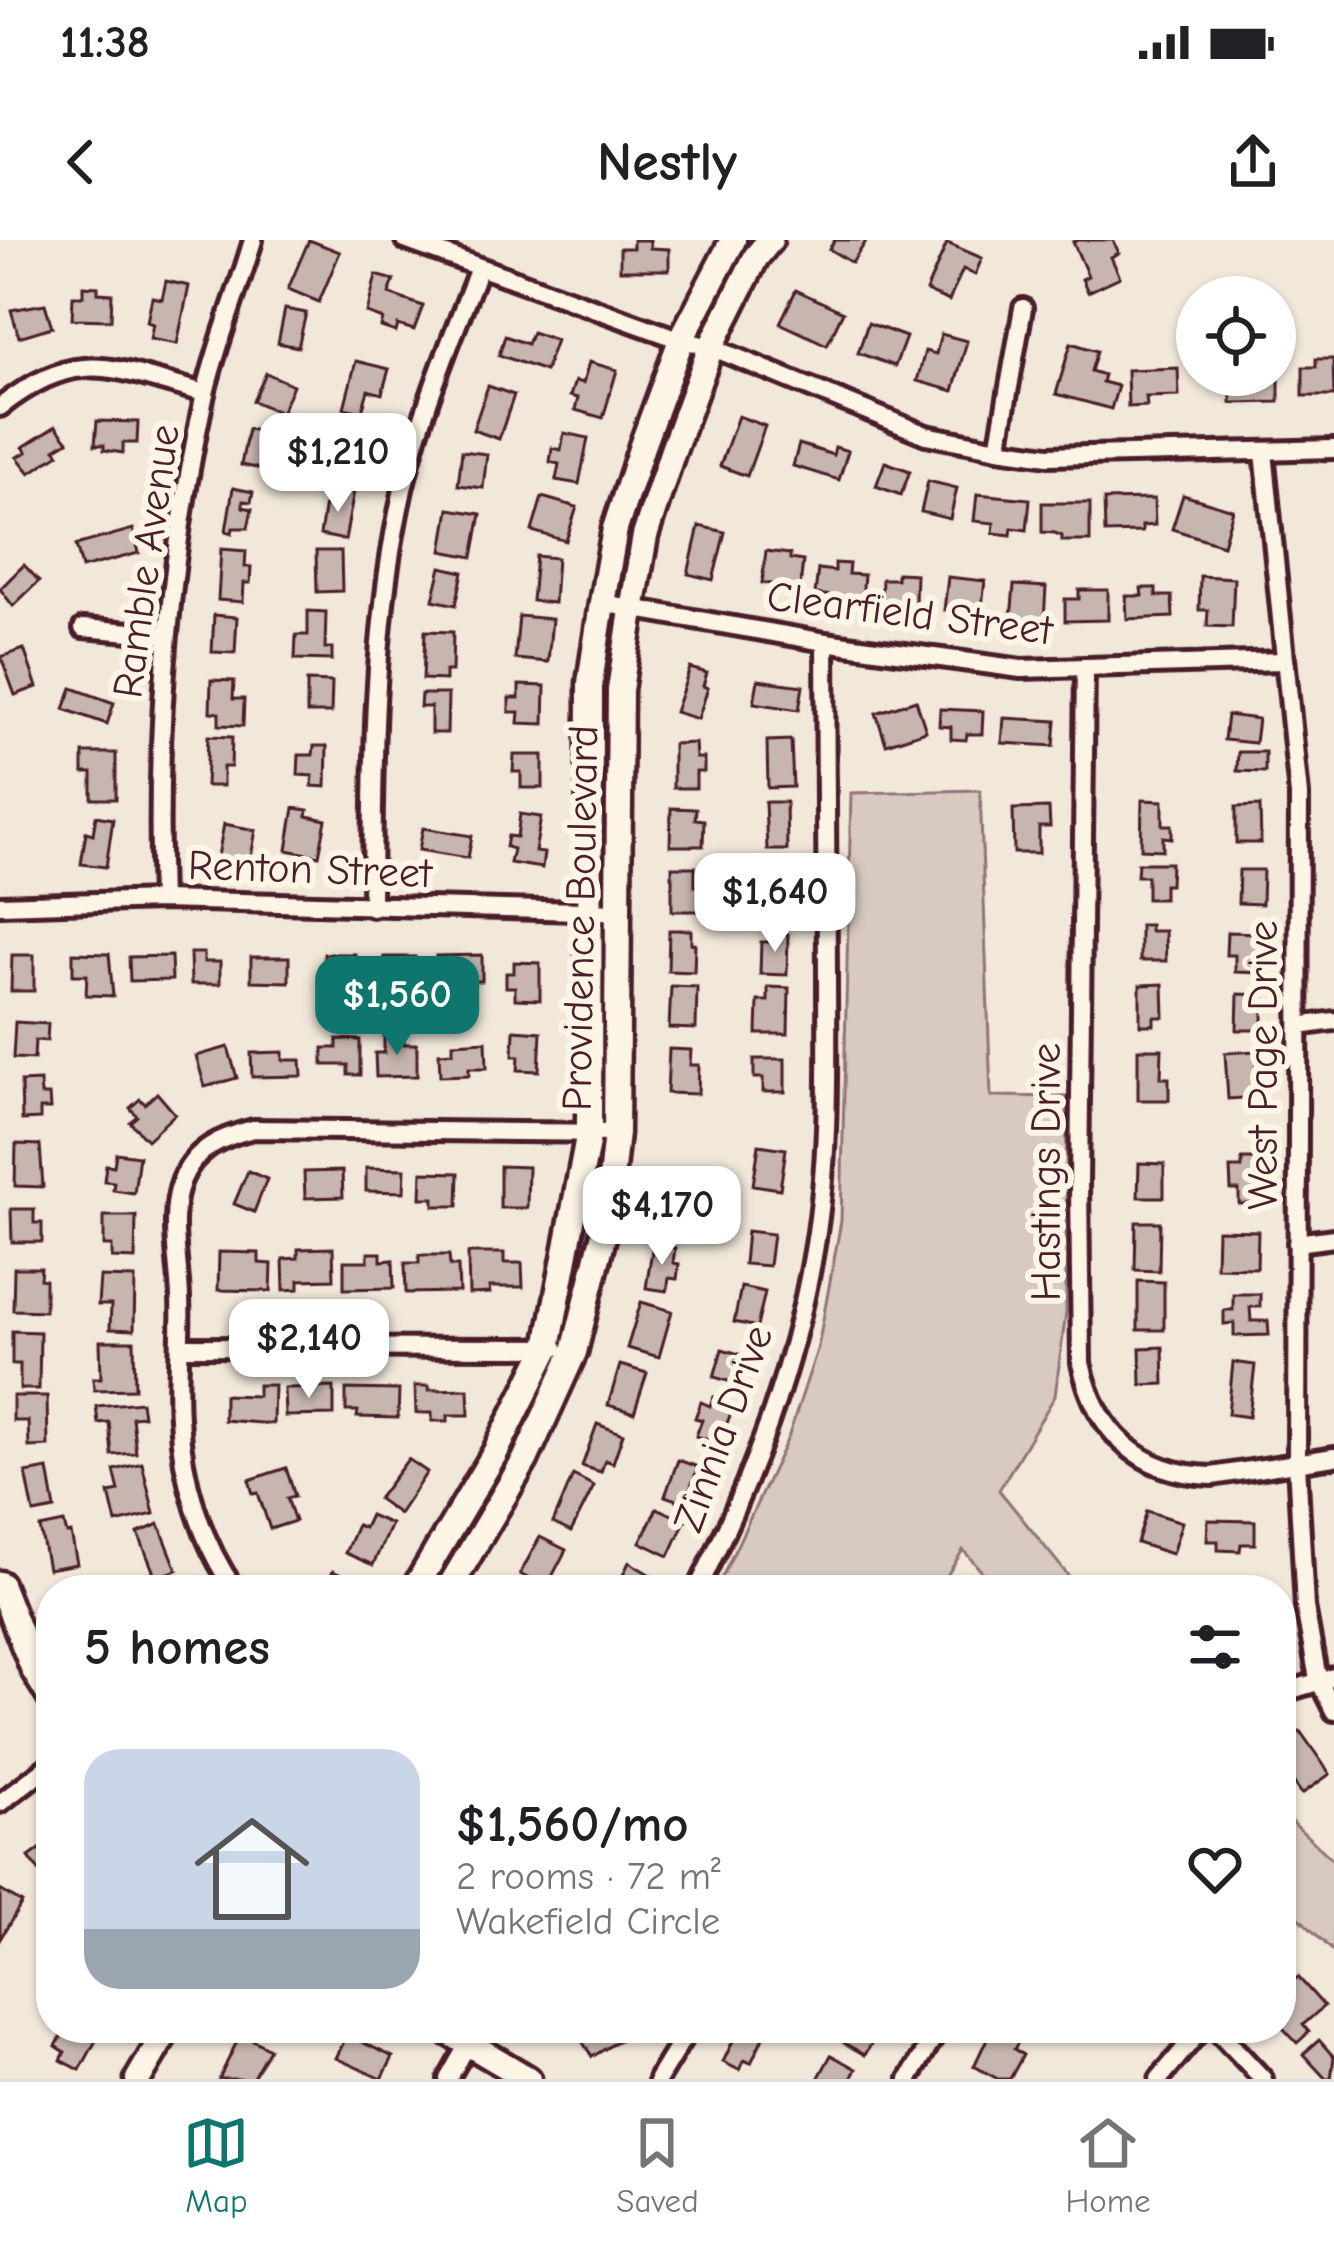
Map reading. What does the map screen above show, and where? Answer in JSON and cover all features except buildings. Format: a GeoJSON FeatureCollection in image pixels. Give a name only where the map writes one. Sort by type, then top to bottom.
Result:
{"type":"FeatureCollection","features":[{"type":"Feature","properties":{"kind":"main road","name":"Providence Boulevard"},"geometry":{"type":"LineString","coordinates":[[423,1575],[495,1453],[548,1347],[589,1132],[590,683],[602,603],[615,529],[681,340],[734,240]]}},
{"type":"Feature","properties":{"kind":"main road","name":"Providence Boulevard"},"geometry":{"type":"LineString","coordinates":[[457,1575],[525,1460],[574,1352],[606,1225],[616,1133],[620,690],[632,610],[645,536],[711,347],[756,257],[770,240]]}},
{"type":"Feature","properties":{"kind":"main road"},"geometry":{"type":"LineString","coordinates":[[0,1584],[36,1673]]}},
{"type":"Feature","properties":{"kind":"main road"},"geometry":{"type":"LineString","coordinates":[[138,2079],[159,2043]]}},
{"type":"Feature","properties":{"kind":"main road"},"geometry":{"type":"LineString","coordinates":[[468,2044],[528,2079]]}},
{"type":"Feature","properties":{"kind":"street","name":"Ramble Avenue"},"geometry":{"type":"LineString","coordinates":[[161,900],[158,778],[166,635],[205,393],[254,240]]}},
{"type":"Feature","properties":{"kind":"street"},"geometry":{"type":"LineString","coordinates":[[405,240],[711,347],[926,435],[1048,456],[1334,449]]}},
{"type":"Feature","properties":{"kind":"street"},"geometry":{"type":"LineString","coordinates":[[372,907],[377,672],[398,509],[425,409],[478,268]]}},
{"type":"Feature","properties":{"kind":"street"},"geometry":{"type":"LineString","coordinates":[[998,449],[1023,308]]}},
{"type":"Feature","properties":{"kind":"street"},"geometry":{"type":"LineString","coordinates":[[0,407],[35,380],[79,365],[110,368],[205,393]]}},
{"type":"Feature","properties":{"kind":"street","name":"West Page Drive"},"geometry":{"type":"LineString","coordinates":[[1264,452],[1299,794],[1297,1462],[1305,1607],[1334,1711]]}},
{"type":"Feature","properties":{"kind":"street","name":"Clearfield Street"},"geometry":{"type":"LineString","coordinates":[[602,603],[825,642],[1021,669],[1283,661]]}},
{"type":"Feature","properties":{"kind":"street"},"geometry":{"type":"LineString","coordinates":[[83,628],[166,635]]}},
{"type":"Feature","properties":{"kind":"street","name":"Zinnia Drive"},"geometry":{"type":"LineString","coordinates":[[705,1575],[765,1439],[797,1332],[815,1243],[827,1132],[825,642]]}},
{"type":"Feature","properties":{"kind":"street","name":"Hastings Drive"},"geometry":{"type":"LineString","coordinates":[[1085,667],[1079,1183],[1081,1363],[1087,1391],[1097,1414],[1117,1439],[1156,1465],[1192,1475],[1334,1457]]}},
{"type":"Feature","properties":{"kind":"street","name":"Renton Street"},"geometry":{"type":"LineString","coordinates":[[0,905],[161,900],[618,911]]}},
{"type":"Feature","properties":{"kind":"street"},"geometry":{"type":"LineString","coordinates":[[1299,1026],[1334,1021]]}},
{"type":"Feature","properties":{"kind":"street"},"geometry":{"type":"LineString","coordinates":[[227,1575],[200,1524],[186,1477],[178,1415],[182,1347],[176,1204],[182,1179],[200,1152],[220,1137],[253,1129],[616,1133]]}},
{"type":"Feature","properties":{"kind":"street"},"geometry":{"type":"LineString","coordinates":[[1297,1243],[1334,1238]]}},
{"type":"Feature","properties":{"kind":"street"},"geometry":{"type":"LineString","coordinates":[[182,1347],[548,1347],[574,1352]]}},
{"type":"Feature","properties":{"kind":"street"},"geometry":{"type":"LineString","coordinates":[[1296,1688],[1326,1678]]}},
{"type":"Feature","properties":{"kind":"street"},"geometry":{"type":"LineString","coordinates":[[0,1803],[36,1775]]}},
{"type":"Feature","properties":{"kind":"street"},"geometry":{"type":"LineString","coordinates":[[658,2079],[680,2043]]}},
{"type":"Feature","properties":{"kind":"street"},"geometry":{"type":"LineString","coordinates":[[909,2079],[930,2043]]}},
{"type":"Feature","properties":{"kind":"street"},"geometry":{"type":"LineString","coordinates":[[1159,2079],[1189,2043]]}},
{"type":"Feature","properties":{"kind":"street"},"geometry":{"type":"LineString","coordinates":[[1229,2043],[1263,2079]]}},
{"type":"Feature","properties":{"kind":"street"},"geometry":{"type":"LineString","coordinates":[[448,2079],[468,2044]]}},
{"type":"Feature","properties":{"kind":"shaded area"},"geometry":{"type":"Polygon","coordinates":[[[980,790],[991,1096],[1067,1097],[1066,1312],[1055,1396],[999,1490],[1068,1575],[985,1575],[963,1550],[947,1575],[723,1575],[788,1438],[818,1347],[841,1221],[851,793],[980,790]]]}},
{"type":"Feature","properties":{"kind":"shaded area"},"geometry":{"type":"Polygon","coordinates":[[[1296,1826],[1334,1861],[1334,1952],[1296,1915],[1296,1826]]]}}]}
